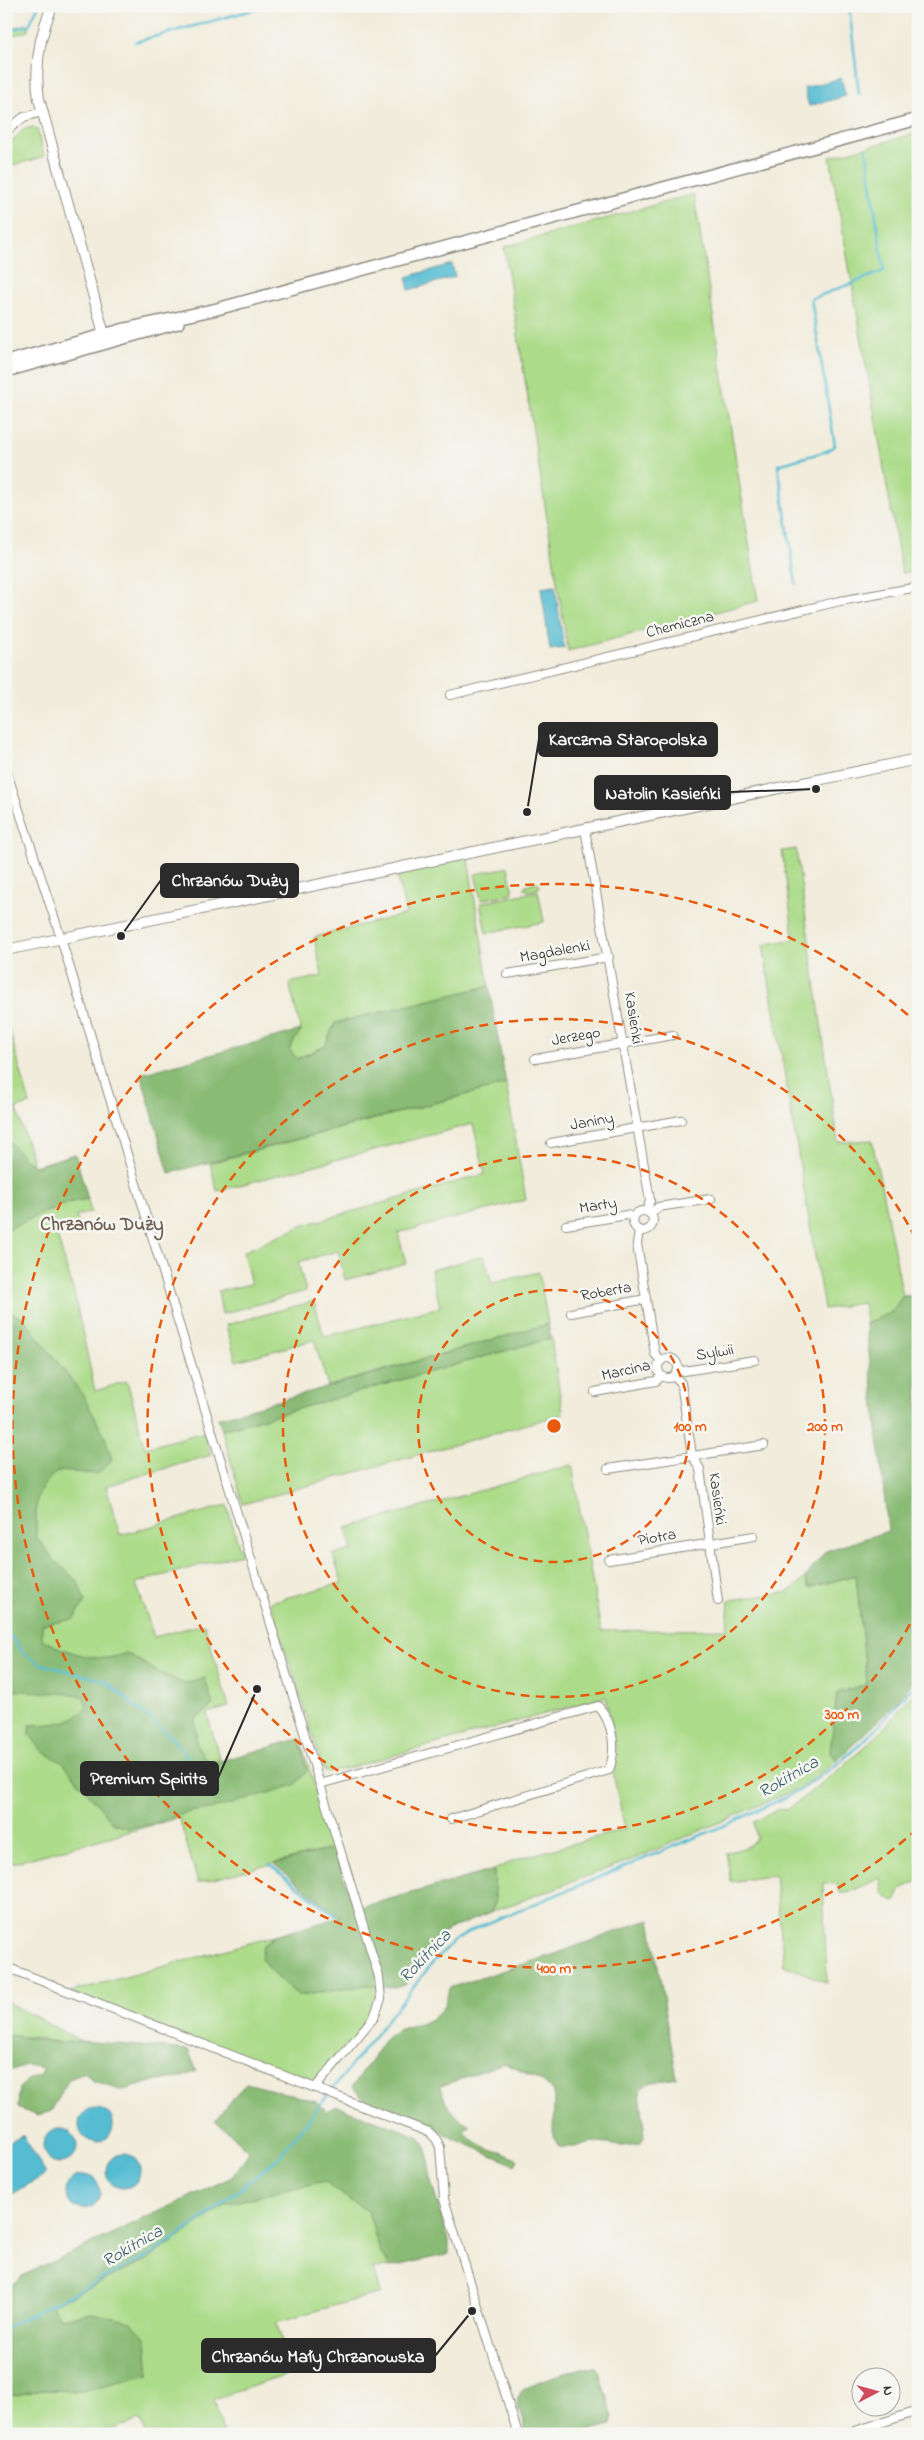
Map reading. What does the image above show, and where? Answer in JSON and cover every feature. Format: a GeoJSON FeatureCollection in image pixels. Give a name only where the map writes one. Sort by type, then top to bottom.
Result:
{"type":"FeatureCollection","features":[{"type":"Feature","properties":{"kind":"main road"},"geometry":{"type":"LineString","coordinates":[[6,371],[172,317],[217,309],[918,119]]}},
{"type":"Feature","properties":{"kind":"main road"},"geometry":{"type":"LineString","coordinates":[[6,362],[105,340]]}},
{"type":"Feature","properties":{"kind":"street"},"geometry":{"type":"LineString","coordinates":[[52,6],[41,39],[37,61],[37,84],[42,112],[105,340]]}},
{"type":"Feature","properties":{"kind":"street"},"geometry":{"type":"LineString","coordinates":[[6,131],[24,117],[42,112]]}},
{"type":"Feature","properties":{"kind":"street","name":"Chemiczna"},"geometry":{"type":"LineString","coordinates":[[450,695],[840,601],[918,587]]}},
{"type":"Feature","properties":{"kind":"street"},"geometry":{"type":"LineString","coordinates":[[6,950],[918,759]]}},
{"type":"Feature","properties":{"kind":"street"},"geometry":{"type":"LineString","coordinates":[[6,770],[61,938],[379,1977],[381,2000],[374,2018],[315,2088]]}},
{"type":"Feature","properties":{"kind":"street","name":"Kasieńki"},"geometry":{"type":"LineString","coordinates":[[585,829],[638,1128],[650,1200],[649,1213]]}},
{"type":"Feature","properties":{"kind":"street","name":"Magdalenki"},"geometry":{"type":"LineString","coordinates":[[507,974],[608,957]]}},
{"type":"Feature","properties":{"kind":"street","name":"Jerzego"},"geometry":{"type":"LineString","coordinates":[[535,1059],[673,1035]]}},
{"type":"Feature","properties":{"kind":"street","name":"Janiny"},"geometry":{"type":"LineString","coordinates":[[551,1143],[681,1120]]}},
{"type":"Feature","properties":{"kind":"street"},"geometry":{"type":"LineString","coordinates":[[649,1213],[653,1223],[650,1228],[643,1231],[635,1227],[634,1218],[640,1212],[649,1213],[658,1208],[710,1199]]}},
{"type":"Feature","properties":{"kind":"street","name":"Marty"},"geometry":{"type":"LineString","coordinates":[[566,1225],[627,1215],[634,1218]]}},
{"type":"Feature","properties":{"kind":"street"},"geometry":{"type":"LineString","coordinates":[[639,1230],[637,1244],[655,1354],[661,1362]]}},
{"type":"Feature","properties":{"kind":"street","name":"Roberta"},"geometry":{"type":"LineString","coordinates":[[570,1313],[646,1299]]}},
{"type":"Feature","properties":{"kind":"street"},"geometry":{"type":"LineString","coordinates":[[672,1359],[677,1373],[668,1378],[662,1376],[659,1370],[661,1362],[672,1359]]}},
{"type":"Feature","properties":{"kind":"street","name":"Sylwii"},"geometry":{"type":"LineString","coordinates":[[677,1373],[755,1360]]}},
{"type":"Feature","properties":{"kind":"street","name":"Kasieńki"},"geometry":{"type":"LineString","coordinates":[[677,1373],[681,1383],[692,1455],[700,1469],[718,1601]]}},
{"type":"Feature","properties":{"kind":"street","name":"Marcina"},"geometry":{"type":"LineString","coordinates":[[595,1392],[656,1382],[662,1376]]}},
{"type":"Feature","properties":{"kind":"street"},"geometry":{"type":"LineString","coordinates":[[608,1469],[764,1445]]}},
{"type":"Feature","properties":{"kind":"street","name":"Piotra"},"geometry":{"type":"LineString","coordinates":[[609,1560],[754,1536]]}},
{"type":"Feature","properties":{"kind":"street"},"geometry":{"type":"LineString","coordinates":[[320,1784],[598,1706],[605,1714],[612,1735],[614,1756],[609,1770],[451,1819]]}},
{"type":"Feature","properties":{"kind":"street"},"geometry":{"type":"LineString","coordinates":[[6,1966],[429,2132],[436,2138],[440,2147],[444,2199],[518,2434]]}},
{"type":"Feature","properties":{"kind":"street"},"geometry":{"type":"LineString","coordinates":[[846,2434],[918,2411]]}},
{"type":"Feature","properties":{"kind":"green space"},"geometry":{"type":"Polygon","coordinates":[[[28,24],[28,31],[6,37],[6,29],[28,24]]]}},
{"type":"Feature","properties":{"kind":"green space"},"geometry":{"type":"Polygon","coordinates":[[[33,127],[37,129],[44,157],[6,167],[6,147],[24,129],[33,127]]]}},
{"type":"Feature","properties":{"kind":"green space"},"geometry":{"type":"Polygon","coordinates":[[[918,133],[918,571],[902,573],[830,157],[918,133]]]}},
{"type":"Feature","properties":{"kind":"green space"},"geometry":{"type":"Polygon","coordinates":[[[694,194],[758,601],[568,651],[504,247],[694,194]]]}},
{"type":"Feature","properties":{"kind":"green space"},"geometry":{"type":"Polygon","coordinates":[[[796,849],[838,1142],[872,1140],[903,1296],[891,1312],[866,1324],[864,1303],[824,1309],[763,945],[794,939],[782,851],[796,849]]]}},
{"type":"Feature","properties":{"kind":"green space"},"geometry":{"type":"Polygon","coordinates":[[[467,853],[489,986],[335,1023],[325,1046],[296,1059],[289,1049],[301,1030],[289,983],[322,976],[314,937],[406,914],[397,874],[398,868],[467,853]]]}},
{"type":"Feature","properties":{"kind":"green space"},"geometry":{"type":"Polygon","coordinates":[[[508,867],[513,893],[481,900],[475,874],[508,867]]]}},
{"type":"Feature","properties":{"kind":"green space"},"geometry":{"type":"Polygon","coordinates":[[[536,882],[540,885],[538,889],[528,891],[524,888],[526,885],[536,882]]]}},
{"type":"Feature","properties":{"kind":"green space"},"geometry":{"type":"Polygon","coordinates":[[[538,891],[544,922],[486,933],[480,903],[538,891]]]}},
{"type":"Feature","properties":{"kind":"green space"},"geometry":{"type":"Polygon","coordinates":[[[489,986],[506,1084],[169,1173],[141,1074],[301,1030],[289,1049],[297,1059],[325,1046],[335,1023],[489,986]]]}},
{"type":"Feature","properties":{"kind":"green space"},"geometry":{"type":"Polygon","coordinates":[[[6,1018],[30,1104],[16,1108],[34,1166],[75,1154],[91,1212],[76,1216],[79,1225],[56,1232],[74,1293],[95,1391],[127,1381],[145,1448],[204,1432],[211,1455],[106,1486],[120,1535],[227,1505],[241,1554],[136,1583],[154,1637],[204,1624],[229,1707],[207,1713],[220,1761],[300,1739],[334,1848],[198,1883],[179,1818],[6,1865],[6,1018]]]}},
{"type":"Feature","properties":{"kind":"green space"},"geometry":{"type":"Polygon","coordinates":[[[506,1084],[526,1200],[398,1233],[406,1264],[345,1280],[338,1251],[298,1262],[306,1291],[222,1314],[218,1291],[251,1284],[243,1252],[304,1225],[485,1174],[473,1124],[217,1191],[210,1163],[506,1084]]]}},
{"type":"Feature","properties":{"kind":"green space"},"geometry":{"type":"Polygon","coordinates":[[[6,1139],[34,1167],[75,1154],[88,1199],[67,1203],[6,1230],[6,1139]]]}},
{"type":"Feature","properties":{"kind":"green space"},"geometry":{"type":"Polygon","coordinates":[[[484,1256],[492,1283],[539,1272],[548,1324],[328,1386],[314,1340],[236,1361],[226,1325],[314,1301],[324,1337],[440,1307],[431,1270],[484,1256]]]}},
{"type":"Feature","properties":{"kind":"green space"},"geometry":{"type":"Polygon","coordinates":[[[903,1296],[918,1296],[918,1675],[897,1702],[837,1760],[830,1752],[837,1693],[867,1684],[856,1575],[809,1588],[805,1578],[826,1551],[888,1531],[866,1324],[891,1312],[903,1296]]]}},
{"type":"Feature","properties":{"kind":"green space"},"geometry":{"type":"Polygon","coordinates":[[[6,1310],[23,1318],[83,1395],[105,1437],[112,1460],[98,1474],[57,1471],[39,1493],[36,1508],[36,1537],[57,1563],[77,1580],[85,1601],[74,1619],[42,1625],[42,1639],[64,1650],[92,1657],[107,1658],[127,1653],[154,1670],[185,1684],[205,1678],[213,1705],[195,1720],[197,1746],[206,1760],[220,1761],[300,1739],[307,1771],[295,1785],[221,1807],[185,1813],[153,1824],[128,1828],[114,1824],[63,1763],[43,1752],[30,1735],[29,1725],[53,1724],[68,1720],[81,1713],[87,1707],[84,1699],[74,1694],[6,1690],[6,1310]]]}},
{"type":"Feature","properties":{"kind":"green space"},"geometry":{"type":"Polygon","coordinates":[[[548,1324],[551,1338],[222,1430],[218,1418],[548,1324]]]}},
{"type":"Feature","properties":{"kind":"green space"},"geometry":{"type":"Polygon","coordinates":[[[551,1338],[563,1414],[243,1504],[222,1430],[551,1338]]]}},
{"type":"Feature","properties":{"kind":"green space"},"geometry":{"type":"Polygon","coordinates":[[[572,1465],[601,1631],[727,1629],[729,1600],[789,1592],[805,1578],[809,1588],[856,1575],[867,1684],[830,1752],[837,1760],[800,1788],[639,1857],[491,1912],[495,1903],[494,1870],[518,1859],[625,1829],[613,1773],[617,1754],[606,1697],[328,1772],[324,1770],[270,1602],[342,1583],[333,1555],[352,1550],[346,1528],[572,1465]]]}},
{"type":"Feature","properties":{"kind":"green space"},"geometry":{"type":"Polygon","coordinates":[[[918,1688],[918,1881],[901,1889],[895,1902],[883,1893],[880,1878],[848,1893],[840,1893],[837,1884],[823,1883],[827,1983],[784,1965],[775,1875],[731,1882],[726,1853],[747,1847],[757,1839],[754,1822],[779,1809],[787,1810],[842,1767],[878,1735],[918,1688]]]}},
{"type":"Feature","properties":{"kind":"green space"},"geometry":{"type":"Polygon","coordinates":[[[334,1848],[354,1909],[494,1870],[495,1903],[491,1912],[448,1930],[434,1939],[412,1979],[405,1985],[395,1988],[368,1985],[300,1996],[283,1983],[261,1959],[263,1946],[275,1936],[340,1917],[274,1864],[334,1848]]]}},
{"type":"Feature","properties":{"kind":"green space"},"geometry":{"type":"Polygon","coordinates":[[[650,1919],[677,2078],[648,2083],[640,2090],[645,2137],[640,2144],[622,2146],[590,2142],[575,2147],[560,2147],[553,2137],[554,2091],[538,2079],[504,2063],[441,2086],[450,2110],[470,2125],[464,2131],[482,2146],[518,2160],[515,2165],[457,2140],[431,2125],[373,2107],[352,2087],[386,2038],[395,2031],[432,2019],[439,2013],[445,2003],[449,1988],[555,1954],[650,1919]]]}},
{"type":"Feature","properties":{"kind":"green space"},"geometry":{"type":"Polygon","coordinates":[[[275,1936],[263,1946],[261,1959],[283,1983],[300,1996],[368,1985],[380,1986],[374,2017],[315,2088],[70,1992],[275,1936]]]}},
{"type":"Feature","properties":{"kind":"green space"},"geometry":{"type":"Polygon","coordinates":[[[6,2001],[81,2041],[62,2043],[31,2037],[6,2037],[6,2001]]]}},
{"type":"Feature","properties":{"kind":"green space"},"geometry":{"type":"Polygon","coordinates":[[[11,2035],[59,2043],[81,2041],[188,2050],[197,2071],[180,2078],[158,2080],[123,2090],[91,2080],[85,2073],[69,2079],[51,2111],[37,2116],[18,2108],[19,2088],[30,2079],[41,2075],[43,2068],[27,2065],[6,2072],[6,2037],[11,2035]]]}},
{"type":"Feature","properties":{"kind":"green space"},"geometry":{"type":"Polygon","coordinates":[[[246,2083],[316,2101],[327,2111],[337,2106],[418,2136],[426,2147],[429,2158],[430,2178],[449,2241],[449,2254],[391,2267],[380,2252],[368,2211],[324,2181],[226,2204],[147,2260],[52,2305],[60,2318],[93,2313],[131,2322],[146,2338],[149,2374],[82,2391],[42,2390],[10,2396],[6,2405],[6,2290],[24,2275],[232,2177],[249,2152],[215,2120],[246,2083]]]}},
{"type":"Feature","properties":{"kind":"green space"},"geometry":{"type":"Polygon","coordinates":[[[324,2180],[350,2200],[368,2210],[380,2252],[391,2267],[373,2268],[380,2293],[276,2322],[293,2373],[214,2399],[223,2431],[216,2434],[146,2434],[141,2420],[96,2434],[6,2434],[6,2405],[10,2396],[42,2390],[82,2391],[93,2313],[60,2318],[52,2305],[147,2260],[226,2204],[324,2180]]]}},
{"type":"Feature","properties":{"kind":"green space"},"geometry":{"type":"Polygon","coordinates":[[[581,2368],[596,2368],[599,2372],[613,2418],[611,2425],[575,2434],[527,2434],[518,2401],[522,2391],[546,2379],[581,2368]]]}},
{"type":"Feature","properties":{"kind":"water"},"geometry":{"type":"Polygon","coordinates":[[[841,78],[846,96],[809,106],[804,88],[841,78]]]}},
{"type":"Feature","properties":{"kind":"water"},"geometry":{"type":"Polygon","coordinates":[[[452,264],[455,277],[409,290],[406,277],[452,264]]]}},
{"type":"Feature","properties":{"kind":"water"},"geometry":{"type":"Polygon","coordinates":[[[555,586],[564,648],[550,650],[541,588],[555,586]]]}},
{"type":"Feature","properties":{"kind":"water"},"geometry":{"type":"Polygon","coordinates":[[[96,2108],[108,2113],[113,2125],[108,2137],[96,2142],[84,2137],[79,2125],[84,2113],[96,2108]]]}},
{"type":"Feature","properties":{"kind":"water"},"geometry":{"type":"Polygon","coordinates":[[[60,2129],[72,2134],[77,2146],[72,2158],[60,2163],[48,2158],[43,2146],[48,2134],[60,2129]]]}},
{"type":"Feature","properties":{"kind":"water"},"geometry":{"type":"Polygon","coordinates":[[[23,2135],[46,2174],[6,2198],[6,2145],[23,2135]]]}},
{"type":"Feature","properties":{"kind":"water"},"geometry":{"type":"Polygon","coordinates":[[[123,2154],[130,2155],[135,2159],[139,2164],[139,2178],[135,2183],[130,2187],[123,2188],[116,2187],[111,2183],[107,2178],[106,2171],[107,2164],[111,2159],[116,2155],[123,2154]]]}},
{"type":"Feature","properties":{"kind":"water"},"geometry":{"type":"Polygon","coordinates":[[[83,2175],[90,2176],[95,2180],[99,2185],[99,2199],[95,2204],[90,2208],[83,2209],[76,2208],[71,2204],[67,2199],[66,2192],[67,2185],[71,2180],[76,2176],[83,2175]]]}},
{"type":"Feature","properties":{"kind":"waterway"},"geometry":{"type":"LineString","coordinates":[[135,42],[267,6]]}},
{"type":"Feature","properties":{"kind":"waterway"},"geometry":{"type":"LineString","coordinates":[[849,6],[859,94]]}},
{"type":"Feature","properties":{"kind":"waterway"},"geometry":{"type":"LineString","coordinates":[[6,32],[29,25],[38,7]]}},
{"type":"Feature","properties":{"kind":"waterway"},"geometry":{"type":"LineString","coordinates":[[796,584],[778,465],[827,451],[835,446],[811,299],[884,271],[866,149]]}},
{"type":"Feature","properties":{"kind":"waterway"},"geometry":{"type":"LineString","coordinates":[[6,1629],[23,1653],[41,1664],[106,1681],[170,1736],[217,1792]]}},
{"type":"Feature","properties":{"kind":"waterway","name":"Rokitnica"},"geometry":{"type":"LineString","coordinates":[[6,2327],[154,2253],[210,2213],[279,2157],[433,1962],[454,1941],[476,1928],[728,1824],[799,1791],[840,1762],[872,1733],[918,1681]]}},
{"type":"Feature","properties":{"kind":"waterway"},"geometry":{"type":"LineString","coordinates":[[269,1864],[336,1916]]}},
{"type":"Feature","properties":{"kind":"place","name":"Natolin Kasieńki"},"geometry":{"type":"Point","coordinates":[816,789]}},
{"type":"Feature","properties":{"kind":"place","name":"Karczma Staropolska"},"geometry":{"type":"Point","coordinates":[527,812]}},
{"type":"Feature","properties":{"kind":"place","name":"Chrzanów Duży"},"geometry":{"type":"Point","coordinates":[121,936]}},
{"type":"Feature","properties":{"kind":"place","name":"Premium Spirits"},"geometry":{"type":"Point","coordinates":[257,1689]}},
{"type":"Feature","properties":{"kind":"place","name":"Chrzanów Mały Chrzanowska"},"geometry":{"type":"Point","coordinates":[472,2311]}},
{"type":"Feature","properties":{"kind":"district","name":"Chrzanów Duży"},"geometry":{"type":"Point","coordinates":[102,1225]}}]}
